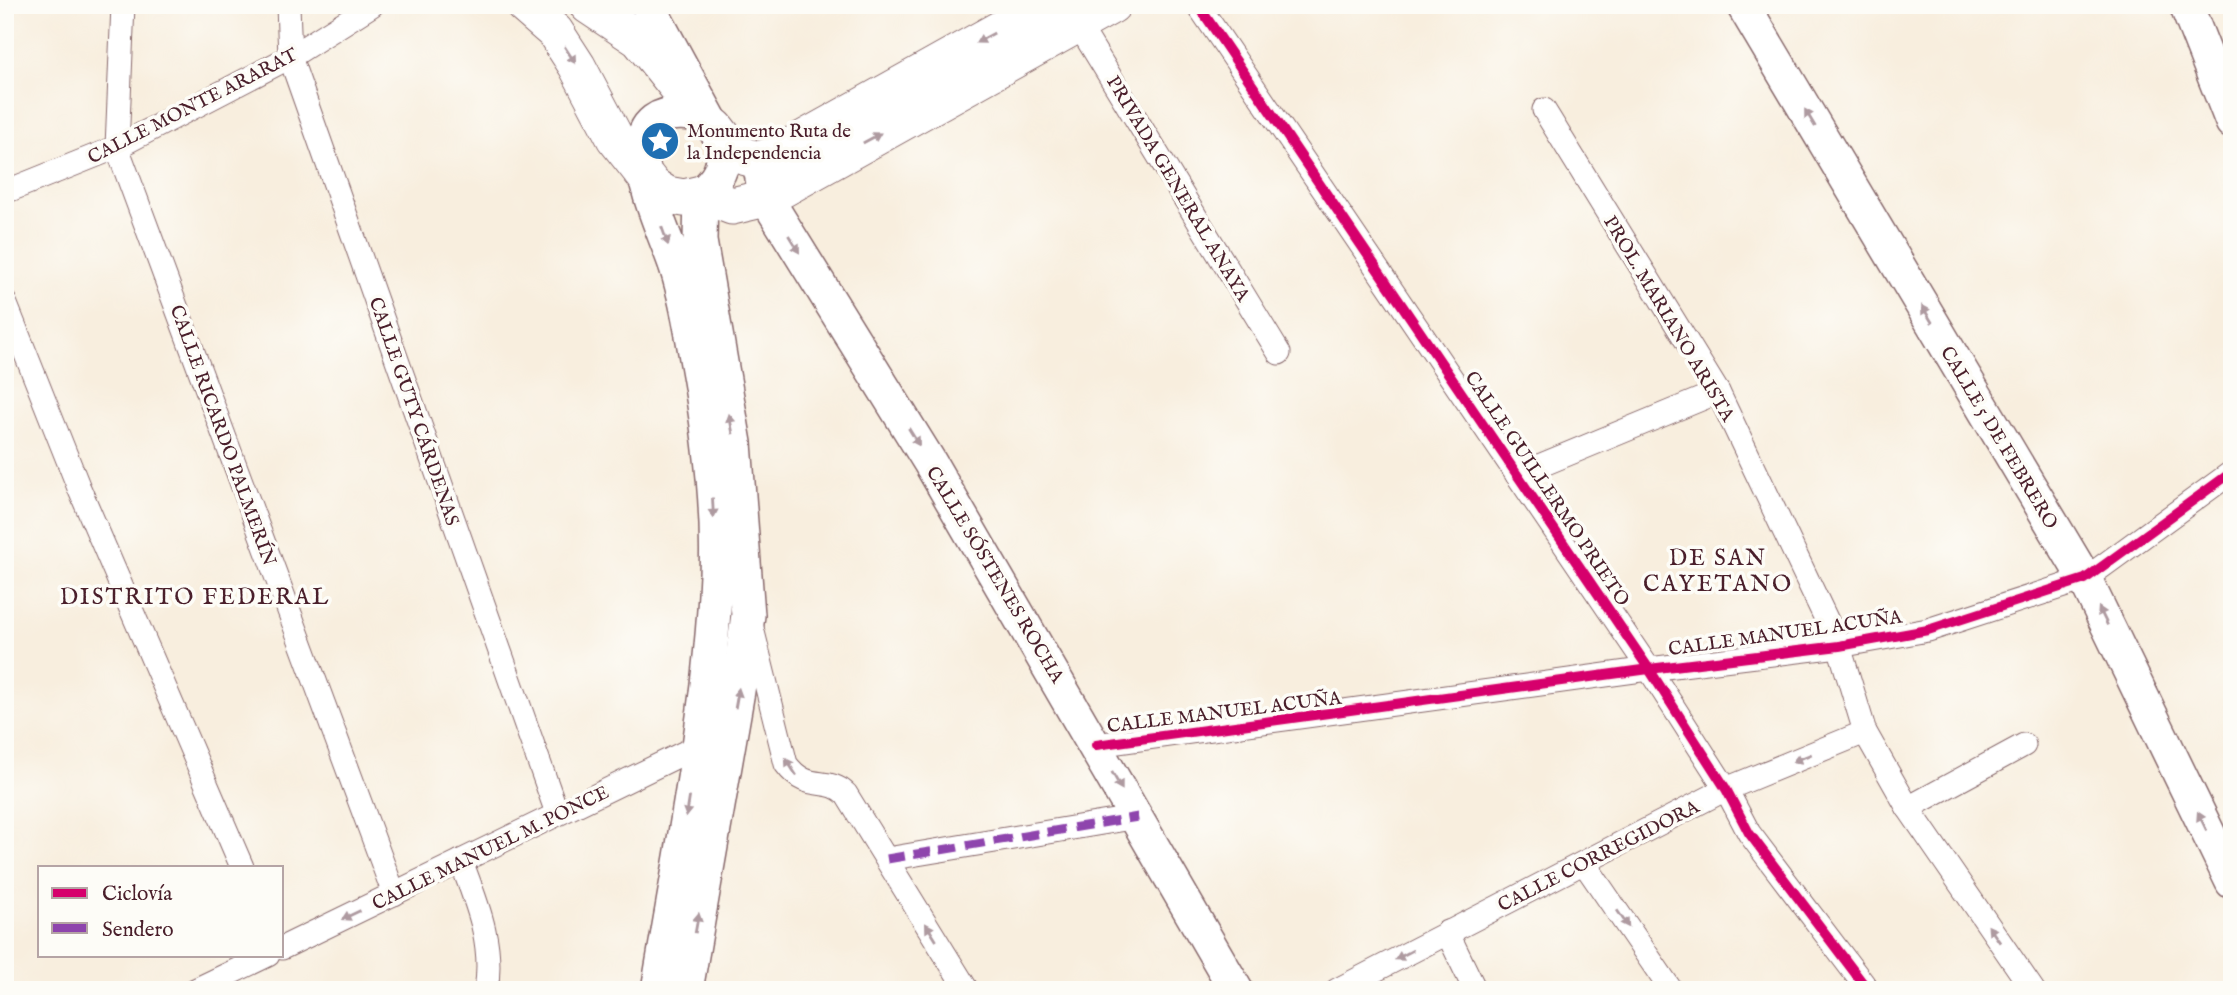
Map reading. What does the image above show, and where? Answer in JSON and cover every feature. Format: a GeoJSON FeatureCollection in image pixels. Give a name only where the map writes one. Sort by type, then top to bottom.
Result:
{"type":"FeatureCollection","features":[{"type":"Feature","properties":{"kind":"main road"},"geometry":{"type":"LineString","coordinates":[[524,5],[555,32],[578,66],[615,138],[653,186],[667,195],[684,198],[701,194],[732,206],[766,198],[1112,5]]}},
{"type":"Feature","properties":{"kind":"main road"},"geometry":{"type":"LineString","coordinates":[[588,5],[639,39],[730,146],[743,156],[759,160],[777,154],[1044,5]]}},
{"type":"Feature","properties":{"kind":"street","name":"CALLE RICARDO PALMERÍN"},"geometry":{"type":"LineString","coordinates":[[123,5],[117,147],[394,894]]}},
{"type":"Feature","properties":{"kind":"street","name":"CALLE GUTY CÁRDENAS"},"geometry":{"type":"LineString","coordinates":[[288,5],[290,57],[557,813]]}},
{"type":"Feature","properties":{"kind":"street","name":"CALLE MONTE ARARAT"},"geometry":{"type":"LineString","coordinates":[[5,192],[117,147],[290,57],[372,5]]}},
{"type":"Feature","properties":{"kind":"street"},"geometry":{"type":"LineString","coordinates":[[648,5],[708,121],[724,145],[724,165],[716,182],[701,194],[700,241],[725,468],[748,615],[786,764],[795,776],[806,783],[841,789],[967,990]]}},
{"type":"Feature","properties":{"kind":"street","name":"CALLE GUILLERMO PRIETO"},"geometry":{"type":"LineString","coordinates":[[1198,5],[1650,669],[1726,789],[1749,833],[1868,990]]}},
{"type":"Feature","properties":{"kind":"street","name":"CALLE 5 DE FEBRERO"},"geometry":{"type":"LineString","coordinates":[[1743,5],[2085,579],[2232,882]]}},
{"type":"Feature","properties":{"kind":"street"},"geometry":{"type":"LineString","coordinates":[[2186,5],[2232,122]]}},
{"type":"Feature","properties":{"kind":"street","name":"PRIVADA GENERAL ANAYA"},"geometry":{"type":"LineString","coordinates":[[1078,24],[1279,353]]}},
{"type":"Feature","properties":{"kind":"street","name":"PROL. MARIANO ARISTA"},"geometry":{"type":"LineString","coordinates":[[1544,110],[1718,392],[1839,646],[1865,732],[1908,808],[2033,990]]}},
{"type":"Feature","properties":{"kind":"street"},"geometry":{"type":"LineString","coordinates":[[658,990],[698,746],[725,468],[696,358],[678,273],[645,188],[639,152],[645,132],[660,118],[680,111],[708,121]]}},
{"type":"Feature","properties":{"kind":"street","name":"CALLE SÓSTENES ROCHA"},"geometry":{"type":"LineString","coordinates":[[759,160],[766,198],[929,461],[1236,990]]}},
{"type":"Feature","properties":{"kind":"street"},"geometry":{"type":"LineString","coordinates":[[5,302],[79,488],[243,866]]}},
{"type":"Feature","properties":{"kind":"street","name":"CALLE GUILLERMO PRIETO"},"geometry":{"type":"LineString","coordinates":[[1517,475],[1718,392]]}},
{"type":"Feature","properties":{"kind":"street","name":"CALLE MANUEL ACUÑA"},"geometry":{"type":"LineString","coordinates":[[1096,745],[1650,669],[1839,646],[1928,630],[2085,579],[2232,472]]}},
{"type":"Feature","properties":{"kind":"street"},"geometry":{"type":"LineString","coordinates":[[686,990],[738,691],[748,615]]}},
{"type":"Feature","properties":{"kind":"street","name":"CALLE CORREGIDORA"},"geometry":{"type":"LineString","coordinates":[[1338,990],[1726,789],[1865,732]]}},
{"type":"Feature","properties":{"kind":"street"},"geometry":{"type":"LineString","coordinates":[[1908,808],[2024,745]]}},
{"type":"Feature","properties":{"kind":"street","name":"CALLE MANUEL M. PONCE"},"geometry":{"type":"LineString","coordinates":[[284,947],[698,746]]}},
{"type":"Feature","properties":{"kind":"street"},"geometry":{"type":"LineString","coordinates":[[887,859],[1138,817]]}},
{"type":"Feature","properties":{"kind":"street"},"geometry":{"type":"LineString","coordinates":[[461,861],[483,918],[490,965],[486,990]]}},
{"type":"Feature","properties":{"kind":"street"},"geometry":{"type":"LineString","coordinates":[[1584,863],[1671,990]]}},
{"type":"Feature","properties":{"kind":"street"},"geometry":{"type":"LineString","coordinates":[[1447,932],[1475,990]]}},
{"type":"Feature","properties":{"kind":"street"},"geometry":{"type":"LineString","coordinates":[[195,990],[266,956]]}},
{"type":"Feature","properties":{"kind":"marked path"},"geometry":{"type":"LineString","coordinates":[[887,859],[1138,817]]}},
{"type":"Feature","properties":{"kind":"cycle path"},"geometry":{"type":"LineString","coordinates":[[1198,5],[1649,669],[1726,789],[1749,833],[1868,990]]}},
{"type":"Feature","properties":{"kind":"cycle path"},"geometry":{"type":"LineString","coordinates":[[1096,745],[1649,669],[1839,646],[1928,630],[2085,579],[2232,472]]}},
{"type":"Feature","properties":{"kind":"place","name":"Monumento Ruta de la Independencia"},"geometry":{"type":"Point","coordinates":[660,141]}},
{"type":"Feature","properties":{"kind":"district","name":"DE SAN CAYETANO"},"geometry":{"type":"Point","coordinates":[1718,570]}},
{"type":"Feature","properties":{"kind":"district","name":"DISTRITO FEDERAL"},"geometry":{"type":"Point","coordinates":[195,596]}}]}
